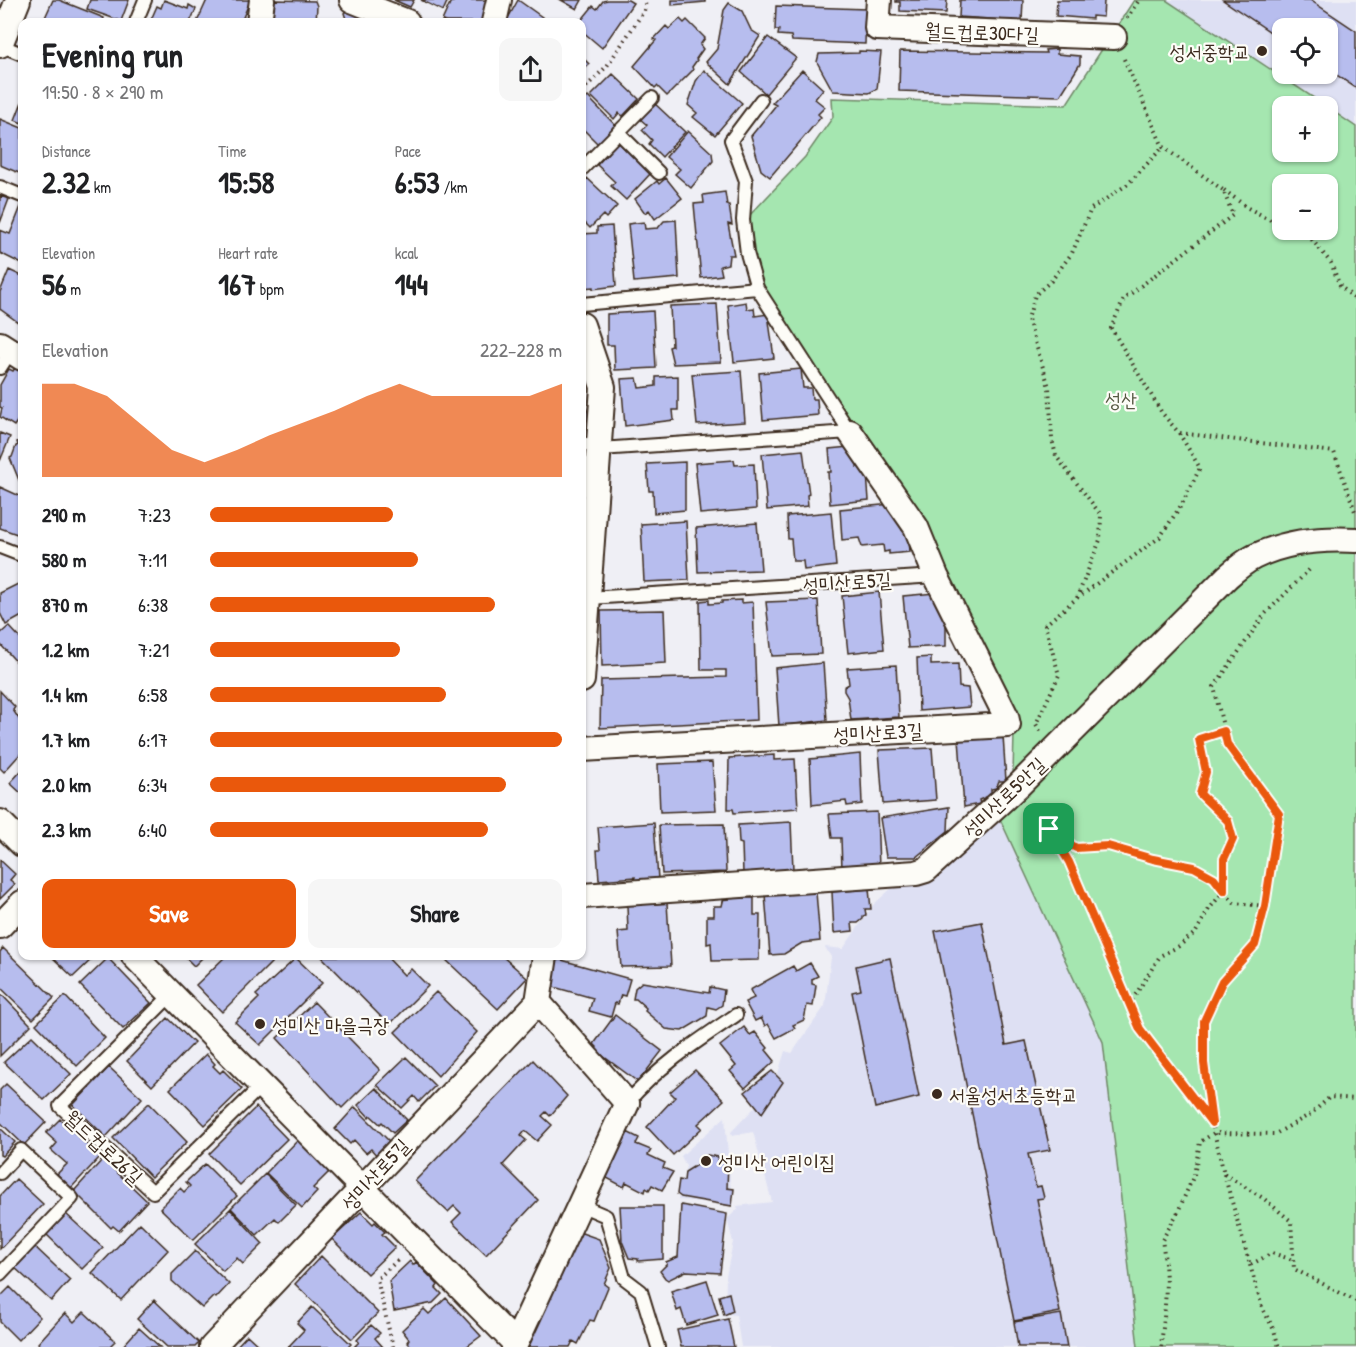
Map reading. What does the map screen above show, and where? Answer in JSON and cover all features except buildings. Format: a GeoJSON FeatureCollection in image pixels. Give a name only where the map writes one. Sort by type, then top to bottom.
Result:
{"type":"FeatureCollection","features":[{"type":"Feature","properties":{"kind":"street"},"geometry":{"type":"LineString","coordinates":[[0,45],[18,0]]}},
{"type":"Feature","properties":{"kind":"street"},"geometry":{"type":"LineString","coordinates":[[260,18],[262,0]]}},
{"type":"Feature","properties":{"kind":"street"},"geometry":{"type":"LineString","coordinates":[[352,0],[397,18]]}},
{"type":"Feature","properties":{"kind":"street"},"geometry":{"type":"LineString","coordinates":[[495,18],[499,0]]}},
{"type":"Feature","properties":{"kind":"street","name":"월드컵로30다길"},"geometry":{"type":"LineString","coordinates":[[879,0],[878,28],[1117,44]]}},
{"type":"Feature","properties":{"kind":"street"},"geometry":{"type":"LineString","coordinates":[[586,337],[603,387],[591,446],[589,598],[586,633]]}},
{"type":"Feature","properties":{"kind":"street"},"geometry":{"type":"LineString","coordinates":[[850,432],[916,527],[936,576]]}},
{"type":"Feature","properties":{"kind":"street","name":"성미산로5안길"},"geometry":{"type":"LineString","coordinates":[[586,896],[916,873],[926,870],[1019,785],[1227,577],[1252,558],[1276,548],[1327,538],[1356,540]]}},
{"type":"Feature","properties":{"kind":"street","name":"성미산로3길"},"geometry":{"type":"LineString","coordinates":[[586,749],[1008,725],[1006,716],[936,576]]}},
{"type":"Feature","properties":{"kind":"street"},"geometry":{"type":"LineString","coordinates":[[0,822],[18,840]]}},
{"type":"Feature","properties":{"kind":"street"},"geometry":{"type":"LineString","coordinates":[[0,926],[18,907]]}},
{"type":"Feature","properties":{"kind":"street"},"geometry":{"type":"LineString","coordinates":[[138,960],[417,1243],[514,1345],[627,1103],[538,1002],[544,960]]}},
{"type":"Feature","properties":{"kind":"street","name":"성미산로5길"},"geometry":{"type":"LineString","coordinates":[[212,1347],[538,1002]]}},
{"type":"Feature","properties":{"kind":"lane"},"geometry":{"type":"LineString","coordinates":[[138,18],[145,0]]}},
{"type":"Feature","properties":{"kind":"lane"},"geometry":{"type":"LineString","coordinates":[[0,45],[18,52]]}},
{"type":"Feature","properties":{"kind":"lane"},"geometry":{"type":"LineString","coordinates":[[586,165],[652,98]]}},
{"type":"Feature","properties":{"kind":"lane"},"geometry":{"type":"LineString","coordinates":[[591,446],[850,432],[757,288],[747,253],[743,220],[746,181],[731,140],[760,100]]}},
{"type":"Feature","properties":{"kind":"lane"},"geometry":{"type":"LineString","coordinates":[[618,132],[659,172]]}},
{"type":"Feature","properties":{"kind":"lane"},"geometry":{"type":"LineString","coordinates":[[0,187],[18,194]]}},
{"type":"Feature","properties":{"kind":"lane"},"geometry":{"type":"LineString","coordinates":[[586,304],[757,288]]}},
{"type":"Feature","properties":{"kind":"lane"},"geometry":{"type":"LineString","coordinates":[[0,547],[18,554]]}},
{"type":"Feature","properties":{"kind":"lane","name":"성미산로5길"},"geometry":{"type":"LineString","coordinates":[[589,598],[936,576]]}},
{"type":"Feature","properties":{"kind":"lane","name":"월드컵로26길"},"geometry":{"type":"LineString","coordinates":[[172,994],[60,1106],[153,1192],[262,1085]]}},
{"type":"Feature","properties":{"kind":"lane"},"geometry":{"type":"LineString","coordinates":[[627,1103],[645,1082],[670,1060],[736,1015]]}},
{"type":"Feature","properties":{"kind":"lane"},"geometry":{"type":"LineString","coordinates":[[0,1173],[21,1150],[72,1198],[0,1274]]}},
{"type":"Feature","properties":{"kind":"lane"},"geometry":{"type":"LineString","coordinates":[[580,1205],[606,1216],[624,1278],[641,1291],[658,1347]]}},
{"type":"Feature","properties":{"kind":"path"},"geometry":{"type":"LineString","coordinates":[[586,87],[607,66],[644,11],[646,0]]}},
{"type":"Feature","properties":{"kind":"path"},"geometry":{"type":"LineString","coordinates":[[1117,44],[1163,147],[1248,208],[1272,221]]}},
{"type":"Feature","properties":{"kind":"path"},"geometry":{"type":"LineString","coordinates":[[1077,598],[1100,540],[1101,515],[1056,456],[1052,439],[1049,387],[1028,319],[1035,295],[1051,281],[1071,252],[1091,209],[1128,184],[1163,147]]}},
{"type":"Feature","properties":{"kind":"path"},"geometry":{"type":"LineString","coordinates":[[1050,753],[1036,724],[1059,675],[1045,625],[1077,598],[1160,537],[1182,504],[1200,468],[1179,433],[1162,413],[1111,327],[1124,299],[1233,215],[1223,190]]}},
{"type":"Feature","properties":{"kind":"path"},"geometry":{"type":"LineString","coordinates":[[1312,240],[1331,263],[1340,286],[1356,300]]}},
{"type":"Feature","properties":{"kind":"path"},"geometry":{"type":"LineString","coordinates":[[1179,433],[1334,452],[1356,514]]}},
{"type":"Feature","properties":{"kind":"path"},"geometry":{"type":"LineString","coordinates":[[1279,1347],[1274,1330],[1262,1307],[1214,1133],[1204,1063],[1204,1021],[1222,982],[1255,945],[1265,906],[1279,814],[1227,744],[1214,687],[1265,614],[1329,549],[1327,538]]}},
{"type":"Feature","properties":{"kind":"path"},"geometry":{"type":"LineString","coordinates":[[1129,1005],[1160,956],[1179,946],[1196,933],[1209,909],[1224,891],[1224,859],[1233,839],[1228,821],[1200,794],[1206,772],[1199,739],[1224,731]]}},
{"type":"Feature","properties":{"kind":"path"},"geometry":{"type":"LineString","coordinates":[[1019,785],[1069,862],[1140,1029],[1212,1123]]}},
{"type":"Feature","properties":{"kind":"path"},"geometry":{"type":"LineString","coordinates":[[1049,829],[1076,848],[1108,846],[1153,859],[1194,867],[1214,878],[1234,903],[1265,906]]}},
{"type":"Feature","properties":{"kind":"path"},"geometry":{"type":"LineString","coordinates":[[1161,1347],[1167,1291],[1166,1262],[1162,1240],[1177,1214],[1194,1175],[1200,1142],[1214,1133],[1275,1134],[1311,1114],[1330,1097],[1356,1099]]}},
{"type":"Feature","properties":{"kind":"path"},"geometry":{"type":"LineString","coordinates":[[1224,1174],[1263,1198],[1291,1221],[1294,1269],[1356,1301]]}},
{"type":"Feature","properties":{"kind":"path"},"geometry":{"type":"LineString","coordinates":[[393,1347],[376,1279],[417,1243]]}},
{"type":"Feature","properties":{"kind":"path"},"geometry":{"type":"LineString","coordinates":[[1250,1265],[1272,1253],[1293,1260]]}},
{"type":"Feature","properties":{"kind":"shaded area","name":"성서중학교"},"geometry":{"type":"Polygon","coordinates":[[[1166,0],[1356,0],[1356,127],[1338,114],[1338,96],[1313,96],[1294,84],[1338,84],[1338,18],[1272,18],[1272,69],[1166,0]]]}},
{"type":"Feature","properties":{"kind":"shaded area","name":"서울성서초등학교"},"geometry":{"type":"Polygon","coordinates":[[[1000,819],[1103,1042],[1138,1347],[741,1347],[736,1315],[728,1314],[725,1318],[726,1276],[733,1242],[727,1219],[738,1209],[737,1206],[772,1202],[753,1132],[732,1136],[731,1132],[776,1080],[785,1051],[792,1053],[825,1006],[831,957],[825,947],[843,949],[874,904],[894,886],[928,881],[1000,819]]]}},
{"type":"Feature","properties":{"kind":"shaded area","name":"성미산 어린이집"},"geometry":{"type":"Polygon","coordinates":[[[725,1117],[732,1204],[678,1200],[686,1166],[681,1156],[725,1117]]]}},
{"type":"Feature","properties":{"kind":"green space","name":"성산"},"geometry":{"type":"Polygon","coordinates":[[[1134,0],[1166,0],[1272,70],[1272,84],[1293,84],[1311,96],[1272,96],[1272,162],[1338,162],[1338,115],[1356,127],[1356,1347],[1138,1347],[1103,1042],[1000,819],[1013,773],[1014,734],[866,444],[768,296],[751,251],[748,217],[805,157],[833,117],[832,98],[1066,105],[1134,0]]]}},
{"type":"Feature","properties":{"kind":"place","name":"성서중학교"},"geometry":{"type":"Point","coordinates":[1262,51]}},
{"type":"Feature","properties":{"kind":"place","name":"성미산 마을극장"},"geometry":{"type":"Point","coordinates":[260,1024]}},
{"type":"Feature","properties":{"kind":"place","name":"서울성서초등학교"},"geometry":{"type":"Point","coordinates":[937,1094]}},
{"type":"Feature","properties":{"kind":"place","name":"성미산 어린이집"},"geometry":{"type":"Point","coordinates":[706,1161]}},
{"type":"Feature","properties":{"kind":"route"},"geometry":{"type":"LineString","coordinates":[[1224,731],[1227,744],[1279,814],[1265,906],[1255,945],[1222,982],[1204,1021],[1204,1063],[1212,1123],[1140,1029],[1083,900],[1069,862],[1049,829],[1076,848],[1108,846],[1153,859],[1194,867],[1214,878],[1224,891],[1224,859],[1233,839],[1228,821],[1200,794],[1206,772],[1199,739],[1224,731]]}}]}
